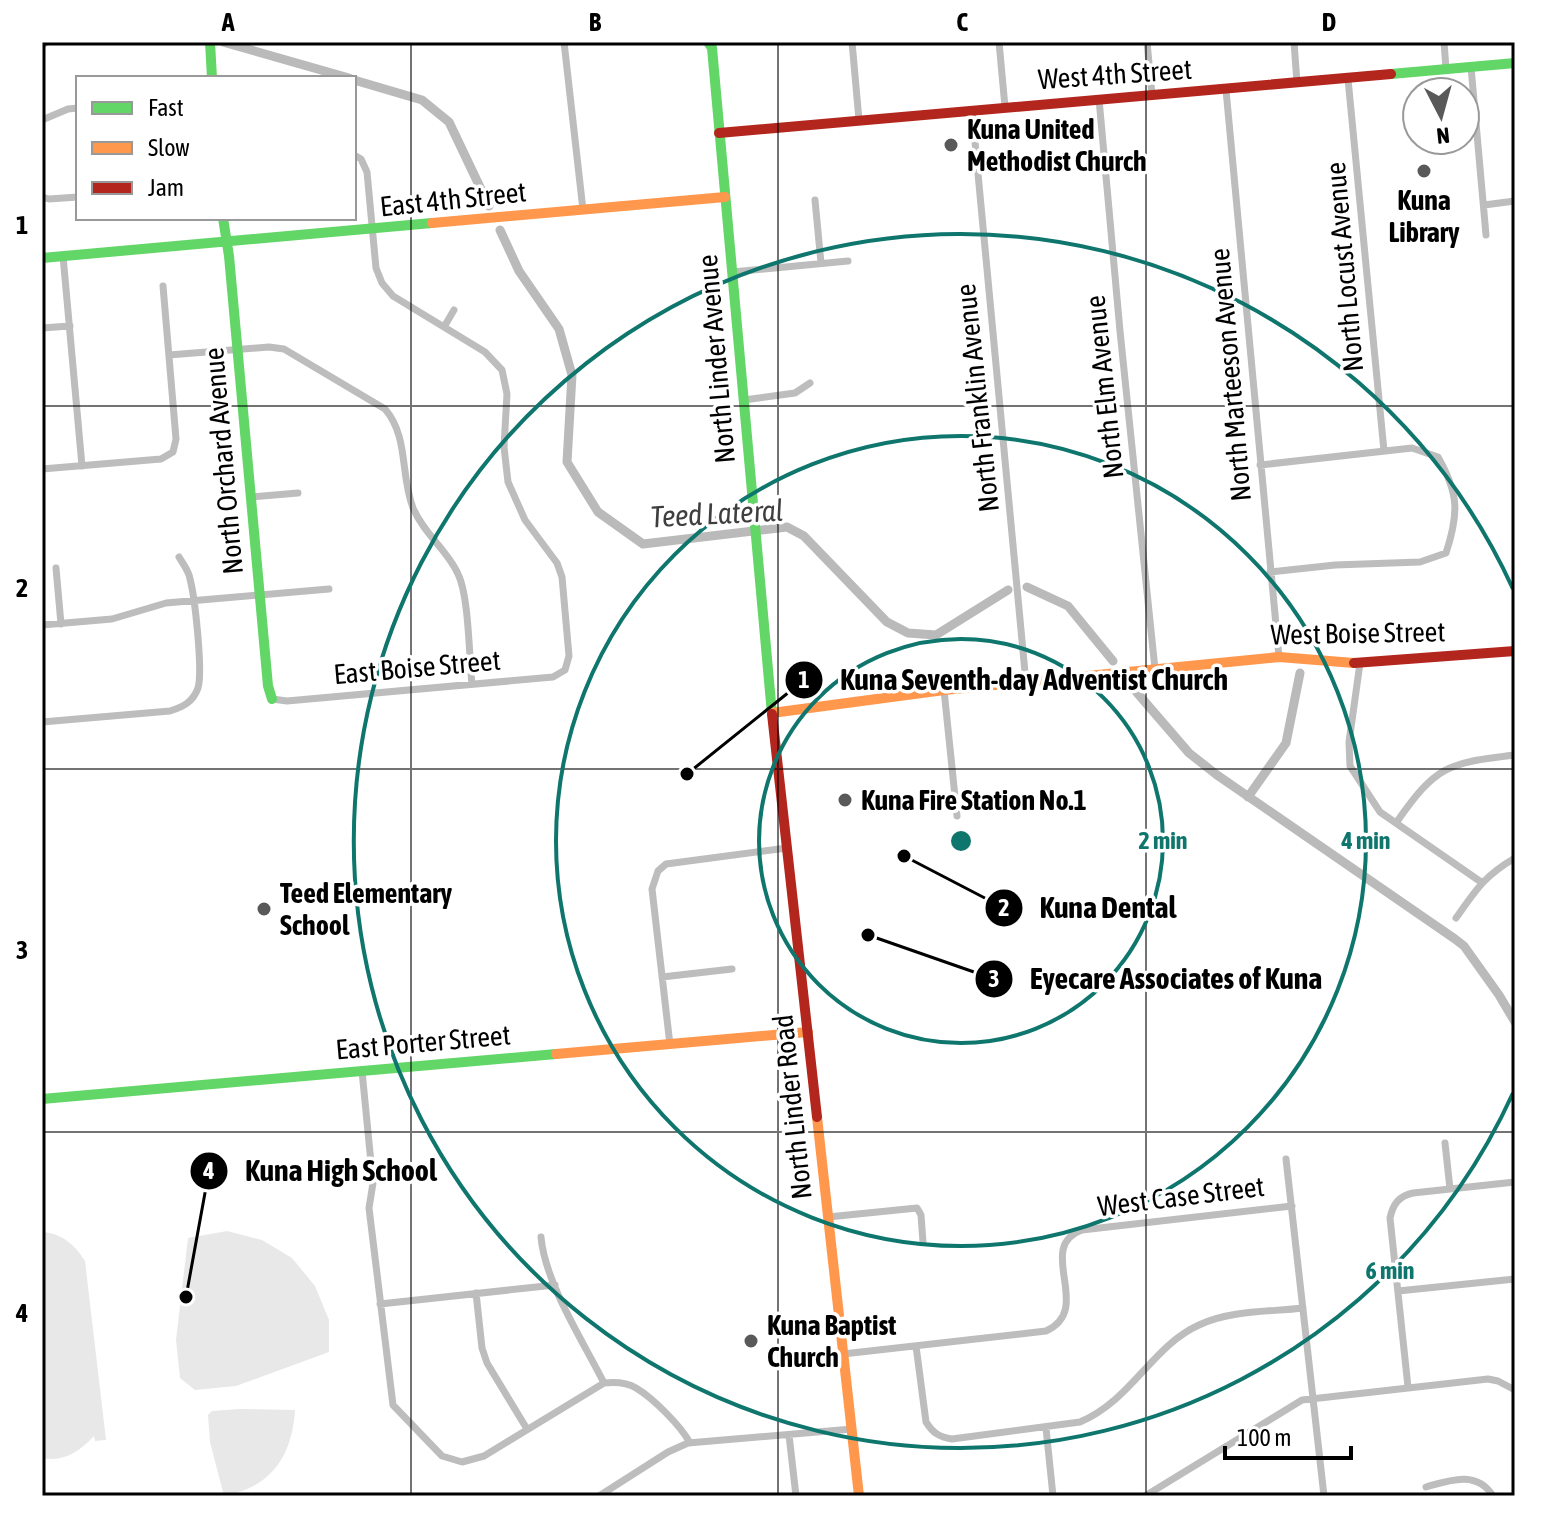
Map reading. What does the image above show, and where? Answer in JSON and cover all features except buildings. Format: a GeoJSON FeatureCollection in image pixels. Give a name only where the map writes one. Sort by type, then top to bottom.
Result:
{"type":"FeatureCollection","features":[{"type":"Feature","properties":{"kind":"street"},"geometry":{"type":"LineString","coordinates":[[210,42],[212,76]]}},
{"type":"Feature","properties":{"kind":"street"},"geometry":{"type":"LineString","coordinates":[[564,42],[583,210]]}},
{"type":"Feature","properties":{"kind":"street"},"geometry":{"type":"LineString","coordinates":[[852,42],[859,120]]}},
{"type":"Feature","properties":{"kind":"street"},"geometry":{"type":"LineString","coordinates":[[999,42],[1005,107]]}},
{"type":"Feature","properties":{"kind":"street"},"geometry":{"type":"LineString","coordinates":[[1147,42],[1152,95]]}},
{"type":"Feature","properties":{"kind":"street"},"geometry":{"type":"LineString","coordinates":[[1294,42],[1297,83]]}},
{"type":"Feature","properties":{"kind":"street"},"geometry":{"type":"LineString","coordinates":[[1444,42],[1446,69]]}},
{"type":"Feature","properties":{"kind":"street","name":"North Linder Avenue"},"geometry":{"type":"LineString","coordinates":[[712,44],[772,713]]}},
{"type":"Feature","properties":{"kind":"street","name":"West 4th Street"},"geometry":{"type":"LineString","coordinates":[[719,133],[1515,63]]}},
{"type":"Feature","properties":{"kind":"street"},"geometry":{"type":"LineString","coordinates":[[1471,67],[1486,235]]}},
{"type":"Feature","properties":{"kind":"street","name":"North Locust Avenue"},"geometry":{"type":"LineString","coordinates":[[1348,79],[1384,451]]}},
{"type":"Feature","properties":{"kind":"street","name":"North Marteeson Avenue"},"geometry":{"type":"LineString","coordinates":[[1226,90],[1279,657]]}},
{"type":"Feature","properties":{"kind":"street","name":"North Elm Avenue"},"geometry":{"type":"LineString","coordinates":[[1099,99],[1155,669]]}},
{"type":"Feature","properties":{"kind":"street"},"geometry":{"type":"LineString","coordinates":[[42,120],[76,108]]}},
{"type":"Feature","properties":{"kind":"street","name":"North Franklin Avenue"},"geometry":{"type":"LineString","coordinates":[[972,110],[1026,683]]}},
{"type":"Feature","properties":{"kind":"street"},"geometry":{"type":"LineString","coordinates":[[356,156],[361,159],[367,172],[376,268],[382,283],[393,296],[444,327],[454,310]]}},
{"type":"Feature","properties":{"kind":"street"},"geometry":{"type":"LineString","coordinates":[[42,197],[76,197]]}},
{"type":"Feature","properties":{"kind":"street","name":"East 4th Street"},"geometry":{"type":"LineString","coordinates":[[42,258],[226,244],[725,197]]}},
{"type":"Feature","properties":{"kind":"street"},"geometry":{"type":"LineString","coordinates":[[815,200],[821,263]]}},
{"type":"Feature","properties":{"kind":"street"},"geometry":{"type":"LineString","coordinates":[[1484,205],[1515,201]]}},
{"type":"Feature","properties":{"kind":"street","name":"North Orchard Avenue"},"geometry":{"type":"LineString","coordinates":[[223,220],[268,686],[272,699]]}},
{"type":"Feature","properties":{"kind":"street"},"geometry":{"type":"LineString","coordinates":[[63,256],[82,466]]}},
{"type":"Feature","properties":{"kind":"street"},"geometry":{"type":"LineString","coordinates":[[732,272],[848,261]]}},
{"type":"Feature","properties":{"kind":"street"},"geometry":{"type":"LineString","coordinates":[[42,469],[161,459],[173,452],[176,439],[163,286]]}},
{"type":"Feature","properties":{"kind":"street"},"geometry":{"type":"LineString","coordinates":[[42,328],[70,326]]}},
{"type":"Feature","properties":{"kind":"street","name":"East Boise Street"},"geometry":{"type":"LineString","coordinates":[[272,699],[287,701],[553,677],[565,670],[569,656],[562,577],[557,563],[525,520],[508,482],[504,447],[507,394],[502,370],[485,352],[444,327]]}},
{"type":"Feature","properties":{"kind":"street"},"geometry":{"type":"LineString","coordinates":[[169,355],[269,347],[284,349],[385,409],[396,422],[401,438],[407,488],[413,508],[424,529],[460,576],[472,684]]}},
{"type":"Feature","properties":{"kind":"street"},"geometry":{"type":"LineString","coordinates":[[744,400],[795,393],[810,383]]}},
{"type":"Feature","properties":{"kind":"street"},"geometry":{"type":"LineString","coordinates":[[1260,465],[1412,448],[1438,457],[1452,480],[1456,522],[1446,553],[1420,562],[1335,565],[1270,572]]}},
{"type":"Feature","properties":{"kind":"street"},"geometry":{"type":"LineString","coordinates":[[251,497],[298,493]]}},
{"type":"Feature","properties":{"kind":"street"},"geometry":{"type":"LineString","coordinates":[[42,722],[170,711],[192,699],[199,677],[193,601],[188,571],[179,557]]}},
{"type":"Feature","properties":{"kind":"street"},"geometry":{"type":"LineString","coordinates":[[56,568],[61,624]]}},
{"type":"Feature","properties":{"kind":"street"},"geometry":{"type":"LineString","coordinates":[[42,625],[112,619],[149,607],[193,601],[329,589]]}},
{"type":"Feature","properties":{"kind":"street","name":"West Boise Street"},"geometry":{"type":"LineString","coordinates":[[772,713],[944,690],[1279,657],[1360,663],[1515,651]]}},
{"type":"Feature","properties":{"kind":"street"},"geometry":{"type":"LineString","coordinates":[[1360,663],[1349,742],[1350,766],[1380,812],[1481,882]]}},
{"type":"Feature","properties":{"kind":"street"},"geometry":{"type":"LineString","coordinates":[[944,690],[957,816]]}},
{"type":"Feature","properties":{"kind":"street","name":"North Linder Road"},"geometry":{"type":"LineString","coordinates":[[772,713],[859,1496]]}},
{"type":"Feature","properties":{"kind":"street"},"geometry":{"type":"LineString","coordinates":[[1396,823],[1420,789],[1439,772],[1467,761],[1515,755]]}},
{"type":"Feature","properties":{"kind":"street"},"geometry":{"type":"LineString","coordinates":[[670,1045],[652,889],[658,871],[666,864],[787,848]]}},
{"type":"Feature","properties":{"kind":"street"},"geometry":{"type":"LineString","coordinates":[[1456,918],[1481,882],[1515,858]]}},
{"type":"Feature","properties":{"kind":"street"},"geometry":{"type":"LineString","coordinates":[[662,977],[732,969]]}},
{"type":"Feature","properties":{"kind":"street","name":"East Porter Street"},"geometry":{"type":"LineString","coordinates":[[42,1099],[808,1032]]}},
{"type":"Feature","properties":{"kind":"street"},"geometry":{"type":"LineString","coordinates":[[362,1071],[373,1183],[369,1208],[393,1405],[442,1456],[455,1461],[473,1460],[604,1383],[618,1382],[635,1387],[683,1430],[690,1443]]}},
{"type":"Feature","properties":{"kind":"street"},"geometry":{"type":"LineString","coordinates":[[1445,1143],[1450,1189]]}},
{"type":"Feature","properties":{"kind":"street"},"geometry":{"type":"LineString","coordinates":[[1286,1159],[1324,1496]]}},
{"type":"Feature","properties":{"kind":"street"},"geometry":{"type":"LineString","coordinates":[[1408,1387],[1390,1218],[1393,1206],[1404,1195],[1515,1182]]}},
{"type":"Feature","properties":{"kind":"street","name":"West Case Street"},"geometry":{"type":"LineString","coordinates":[[916,1346],[1046,1331],[1058,1325],[1067,1312],[1062,1257],[1064,1244],[1075,1233],[1292,1206]]}},
{"type":"Feature","properties":{"kind":"street"},"geometry":{"type":"LineString","coordinates":[[828,1217],[917,1208],[921,1215],[923,1242]]}},
{"type":"Feature","properties":{"kind":"street"},"geometry":{"type":"LineString","coordinates":[[541,1237],[545,1261],[555,1285],[604,1383]]}},
{"type":"Feature","properties":{"kind":"street"},"geometry":{"type":"LineString","coordinates":[[1398,1291],[1515,1279]]}},
{"type":"Feature","properties":{"kind":"street"},"geometry":{"type":"LineString","coordinates":[[380,1304],[555,1285]]}},
{"type":"Feature","properties":{"kind":"street"},"geometry":{"type":"LineString","coordinates":[[476,1293],[482,1348],[487,1363],[527,1429]]}},
{"type":"Feature","properties":{"kind":"street"},"geometry":{"type":"LineString","coordinates":[[843,1354],[916,1346],[926,1422],[937,1435],[952,1439],[1080,1422],[1106,1409],[1174,1341],[1198,1325],[1224,1317],[1303,1308]]}},
{"type":"Feature","properties":{"kind":"street"},"geometry":{"type":"LineString","coordinates":[[1145,1496],[1292,1405],[1313,1398],[1488,1379],[1515,1390]]}},
{"type":"Feature","properties":{"kind":"street"},"geometry":{"type":"LineString","coordinates":[[1046,1428],[1053,1496]]}},
{"type":"Feature","properties":{"kind":"street"},"geometry":{"type":"LineString","coordinates":[[599,1496],[668,1452],[690,1443],[852,1429]]}},
{"type":"Feature","properties":{"kind":"street"},"geometry":{"type":"LineString","coordinates":[[789,1435],[796,1496]]}},
{"type":"Feature","properties":{"kind":"street"},"geometry":{"type":"LineString","coordinates":[[1426,1487],[1466,1478],[1477,1480],[1493,1496]]}},
{"type":"Feature","properties":{"kind":"shaded area"},"geometry":{"type":"Polygon","coordinates":[[[227,1231],[262,1240],[292,1258],[315,1286],[329,1320],[329,1352],[236,1386],[195,1390],[180,1378],[176,1340],[188,1238],[227,1231]]]}},
{"type":"Feature","properties":{"kind":"shaded area"},"geometry":{"type":"Polygon","coordinates":[[[42,1232],[67,1241],[85,1261],[106,1440],[95,1441],[94,1436],[77,1451],[57,1458],[42,1458],[42,1232]]]}},
{"type":"Feature","properties":{"kind":"shaded area"},"geometry":{"type":"Polygon","coordinates":[[[295,1410],[293,1427],[284,1455],[266,1477],[240,1492],[224,1496],[210,1442],[208,1415],[212,1411],[295,1410]]]}},
{"type":"Feature","properties":{"kind":"waterway","name":"Teed Lateral"},"geometry":{"type":"LineString","coordinates":[[223,42],[342,76]]}},
{"type":"Feature","properties":{"kind":"waterway","name":"Teed Lateral"},"geometry":{"type":"LineString","coordinates":[[356,81],[422,100],[449,122],[489,206]]}},
{"type":"Feature","properties":{"kind":"waterway","name":"Teed Lateral"},"geometry":{"type":"LineString","coordinates":[[500,230],[519,271],[559,329],[572,375],[567,462],[598,512],[643,544],[787,527],[804,536],[887,622],[908,633],[936,635],[1008,590]]}},
{"type":"Feature","properties":{"kind":"waterway","name":"Teed Lateral"},"geometry":{"type":"LineString","coordinates":[[1027,587],[1068,606],[1113,661]]}},
{"type":"Feature","properties":{"kind":"waterway"},"geometry":{"type":"LineString","coordinates":[[1248,797],[1286,743],[1300,673]]}},
{"type":"Feature","properties":{"kind":"waterway","name":"Teed Lateral"},"geometry":{"type":"LineString","coordinates":[[1133,688],[1189,753],[1217,775],[1464,946],[1515,1022]]}},
{"type":"Feature","properties":{"kind":"traffic: fast"},"geometry":{"type":"LineString","coordinates":[[210,42],[212,76]]}},
{"type":"Feature","properties":{"kind":"traffic: fast"},"geometry":{"type":"LineString","coordinates":[[708,42],[712,48],[772,714]]}},
{"type":"Feature","properties":{"kind":"traffic: fast"},"geometry":{"type":"LineString","coordinates":[[1391,74],[1515,63]]}},
{"type":"Feature","properties":{"kind":"traffic: fast"},"geometry":{"type":"LineString","coordinates":[[223,220],[268,686],[272,699]]}},
{"type":"Feature","properties":{"kind":"traffic: fast"},"geometry":{"type":"LineString","coordinates":[[42,258],[432,223]]}},
{"type":"Feature","properties":{"kind":"traffic: fast"},"geometry":{"type":"LineString","coordinates":[[42,1099],[556,1054]]}},
{"type":"Feature","properties":{"kind":"traffic: slow"},"geometry":{"type":"LineString","coordinates":[[432,223],[725,197]]}},
{"type":"Feature","properties":{"kind":"traffic: slow"},"geometry":{"type":"LineString","coordinates":[[772,713],[944,690],[1279,657],[1354,663]]}},
{"type":"Feature","properties":{"kind":"traffic: slow"},"geometry":{"type":"LineString","coordinates":[[556,1054],[808,1032]]}},
{"type":"Feature","properties":{"kind":"traffic: slow"},"geometry":{"type":"LineString","coordinates":[[817,1117],[859,1496]]}},
{"type":"Feature","properties":{"kind":"traffic: jam"},"geometry":{"type":"LineString","coordinates":[[719,133],[1391,74]]}},
{"type":"Feature","properties":{"kind":"traffic: jam"},"geometry":{"type":"LineString","coordinates":[[1354,663],[1515,651]]}},
{"type":"Feature","properties":{"kind":"traffic: jam"},"geometry":{"type":"LineString","coordinates":[[772,714],[817,1117]]}},
{"type":"Feature","properties":{"kind":"place","name":"Kuna United Methodist Church"},"geometry":{"type":"Point","coordinates":[951,145]}},
{"type":"Feature","properties":{"kind":"place","name":"Kuna Library"},"geometry":{"type":"Point","coordinates":[1424,171]}},
{"type":"Feature","properties":{"kind":"place","name":"Kuna Seventh-day Adventist Church"},"geometry":{"type":"Point","coordinates":[687,774]}},
{"type":"Feature","properties":{"kind":"place","name":"Kuna Fire Station No.1"},"geometry":{"type":"Point","coordinates":[845,800]}},
{"type":"Feature","properties":{"kind":"place","name":"Kuna Dental"},"geometry":{"type":"Point","coordinates":[904,856]}},
{"type":"Feature","properties":{"kind":"place","name":"Teed Elementary School"},"geometry":{"type":"Point","coordinates":[264,909]}},
{"type":"Feature","properties":{"kind":"place","name":"Eyecare Associates of Kuna"},"geometry":{"type":"Point","coordinates":[868,935]}},
{"type":"Feature","properties":{"kind":"place","name":"Kuna High School"},"geometry":{"type":"Point","coordinates":[186,1297]}},
{"type":"Feature","properties":{"kind":"place","name":"Kuna Baptist Church"},"geometry":{"type":"Point","coordinates":[751,1341]}}]}
